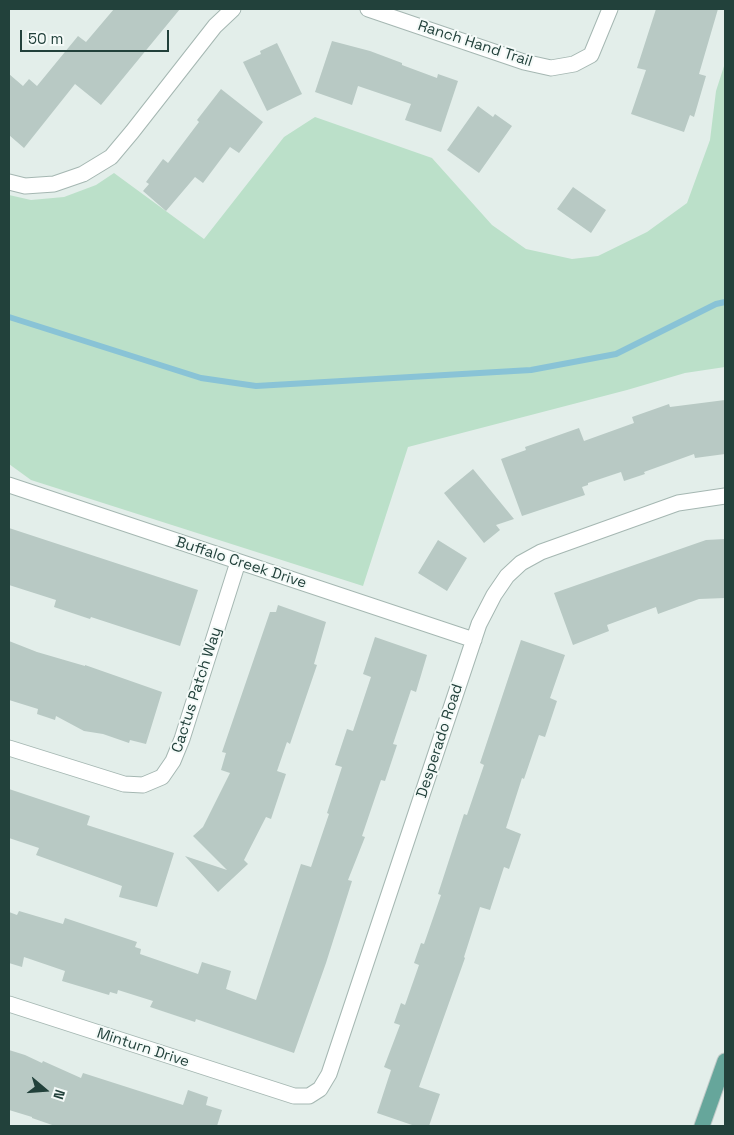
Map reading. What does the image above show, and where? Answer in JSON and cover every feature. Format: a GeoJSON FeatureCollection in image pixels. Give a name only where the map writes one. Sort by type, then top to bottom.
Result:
{"type":"FeatureCollection","features":[{"type":"Feature","properties":{"kind":"main road"},"geometry":{"type":"LineString","coordinates":[[702,1126],[725,1061]]}},
{"type":"Feature","properties":{"kind":"street"},"geometry":{"type":"LineString","coordinates":[[9,182],[24,186],[54,184],[83,174],[111,157],[215,26],[233,9]]}},
{"type":"Feature","properties":{"kind":"street","name":"Ranch Hand Trail"},"geometry":{"type":"LineString","coordinates":[[368,9],[524,62],[551,68],[574,64],[591,55],[610,9]]}},
{"type":"Feature","properties":{"kind":"street","name":"Buffalo Creek Drive"},"geometry":{"type":"LineString","coordinates":[[9,485],[474,640]]}},
{"type":"Feature","properties":{"kind":"street","name":"Desperado Road"},"geometry":{"type":"LineString","coordinates":[[277,1092],[294,1096],[309,1096],[320,1089],[329,1074],[479,624],[494,595],[507,576],[528,559],[541,552],[678,503],[725,496]]}},
{"type":"Feature","properties":{"kind":"street","name":"Cactus Patch Way"},"geometry":{"type":"LineString","coordinates":[[9,748],[124,784],[143,785],[162,777],[173,761],[182,739],[238,562]]}},
{"type":"Feature","properties":{"kind":"street","name":"Minturn Drive"},"geometry":{"type":"LineString","coordinates":[[9,1004],[277,1092]]}},
{"type":"Feature","properties":{"kind":"green space"},"geometry":{"type":"Polygon","coordinates":[[[725,63],[725,367],[685,373],[408,447],[363,586],[31,480],[9,464],[9,195],[31,200],[64,197],[96,185],[114,173],[204,239],[284,137],[315,117],[432,158],[492,225],[526,249],[572,259],[598,256],[647,232],[687,203],[710,140],[716,91],[725,63]]]}},
{"type":"Feature","properties":{"kind":"building"},"geometry":{"type":"Polygon","coordinates":[[[114,9],[180,9],[101,105],[75,84],[24,148],[9,135],[9,74],[23,86],[29,79],[37,86],[78,36],[86,42],[114,9]]]}},
{"type":"Feature","properties":{"kind":"building"},"geometry":{"type":"Polygon","coordinates":[[[656,9],[718,9],[699,74],[706,76],[694,117],[690,115],[684,132],[631,114],[646,70],[637,68],[656,9]]]}},
{"type":"Feature","properties":{"kind":"building"},"geometry":{"type":"Polygon","coordinates":[[[332,41],[370,51],[437,78],[438,74],[458,81],[441,132],[405,120],[411,104],[358,86],[352,105],[315,92],[332,41]]]}},
{"type":"Feature","properties":{"kind":"building"},"geometry":{"type":"Polygon","coordinates":[[[277,43],[302,94],[267,111],[243,62],[261,54],[260,51],[277,43]]]}},
{"type":"Feature","properties":{"kind":"building"},"geometry":{"type":"Polygon","coordinates":[[[221,89],[263,122],[239,153],[230,147],[203,183],[195,177],[166,211],[143,191],[149,184],[146,182],[163,159],[168,163],[221,89]]]}},
{"type":"Feature","properties":{"kind":"building"},"geometry":{"type":"Polygon","coordinates":[[[478,106],[493,117],[495,114],[512,126],[479,173],[447,150],[478,106]]]}},
{"type":"Feature","properties":{"kind":"building"},"geometry":{"type":"Polygon","coordinates":[[[573,187],[606,210],[591,233],[557,209],[573,187]]]}},
{"type":"Feature","properties":{"kind":"building"},"geometry":{"type":"Polygon","coordinates":[[[725,400],[725,454],[695,458],[694,454],[624,481],[621,472],[588,483],[588,485],[582,487],[585,495],[522,516],[501,459],[526,450],[525,447],[579,428],[584,441],[634,423],[632,417],[669,404],[670,407],[725,400]]]}},
{"type":"Feature","properties":{"kind":"building"},"geometry":{"type":"Polygon","coordinates":[[[473,469],[514,519],[496,525],[500,530],[484,543],[444,493],[473,469]]]}},
{"type":"Feature","properties":{"kind":"building"},"geometry":{"type":"Polygon","coordinates":[[[9,528],[198,590],[180,646],[54,607],[56,600],[9,585],[9,528]]]}},
{"type":"Feature","properties":{"kind":"building"},"geometry":{"type":"Polygon","coordinates":[[[725,539],[725,598],[699,599],[658,614],[656,607],[607,625],[609,631],[573,645],[554,593],[706,540],[725,539]]]}},
{"type":"Feature","properties":{"kind":"building"},"geometry":{"type":"Polygon","coordinates":[[[438,540],[467,558],[447,591],[418,573],[438,540]]]}},
{"type":"Feature","properties":{"kind":"building"},"geometry":{"type":"Polygon","coordinates":[[[278,605],[326,622],[314,664],[317,665],[290,744],[287,742],[277,771],[286,774],[271,819],[266,817],[244,860],[248,864],[218,892],[185,856],[227,870],[193,836],[203,827],[230,773],[221,770],[226,753],[222,752],[270,612],[276,612],[278,605]]]}},
{"type":"Feature","properties":{"kind":"building"},"geometry":{"type":"Polygon","coordinates":[[[375,637],[427,655],[416,692],[411,690],[393,744],[397,745],[385,781],[381,780],[362,836],[365,837],[348,880],[352,881],[326,963],[294,1053],[196,1019],[195,1022],[150,1007],[153,1001],[118,990],[117,994],[110,992],[109,995],[62,981],[65,971],[24,957],[22,967],[9,963],[9,912],[17,915],[19,911],[63,924],[65,918],[137,942],[135,947],[141,949],[140,954],[198,974],[202,962],[231,971],[226,989],[256,1000],[301,864],[311,867],[329,814],[327,813],[342,767],[335,765],[347,729],[353,731],[371,677],[363,674],[375,637]]]}},
{"type":"Feature","properties":{"kind":"building"},"geometry":{"type":"Polygon","coordinates":[[[521,640],[565,655],[550,698],[557,701],[545,737],[539,735],[524,779],[522,778],[506,828],[521,834],[509,869],[504,867],[490,910],[480,907],[465,958],[419,1087],[440,1094],[429,1126],[415,1126],[377,1113],[391,1070],[384,1067],[400,1025],[394,1023],[401,1003],[405,1005],[419,965],[414,963],[421,943],[424,944],[441,895],[438,894],[464,814],[467,815],[484,765],[480,763],[521,640]]]}},
{"type":"Feature","properties":{"kind":"building"},"geometry":{"type":"Polygon","coordinates":[[[9,641],[37,652],[85,665],[162,692],[146,744],[130,740],[129,743],[103,734],[84,731],[56,716],[55,720],[37,714],[38,709],[9,700],[9,641]]]}},
{"type":"Feature","properties":{"kind":"building"},"geometry":{"type":"Polygon","coordinates":[[[9,789],[90,816],[87,825],[174,853],[157,907],[119,897],[122,886],[36,855],[39,848],[9,838],[9,789]]]}},
{"type":"Feature","properties":{"kind":"building"},"geometry":{"type":"Polygon","coordinates":[[[9,1050],[42,1063],[43,1061],[81,1078],[83,1073],[183,1105],[188,1090],[208,1097],[206,1105],[222,1110],[217,1126],[55,1126],[9,1110],[9,1050]]]}},
{"type":"Feature","properties":{"kind":"waterway"},"geometry":{"type":"LineString","coordinates":[[9,317],[201,378],[256,386],[531,370],[616,354],[716,304],[725,302]]}}]}
